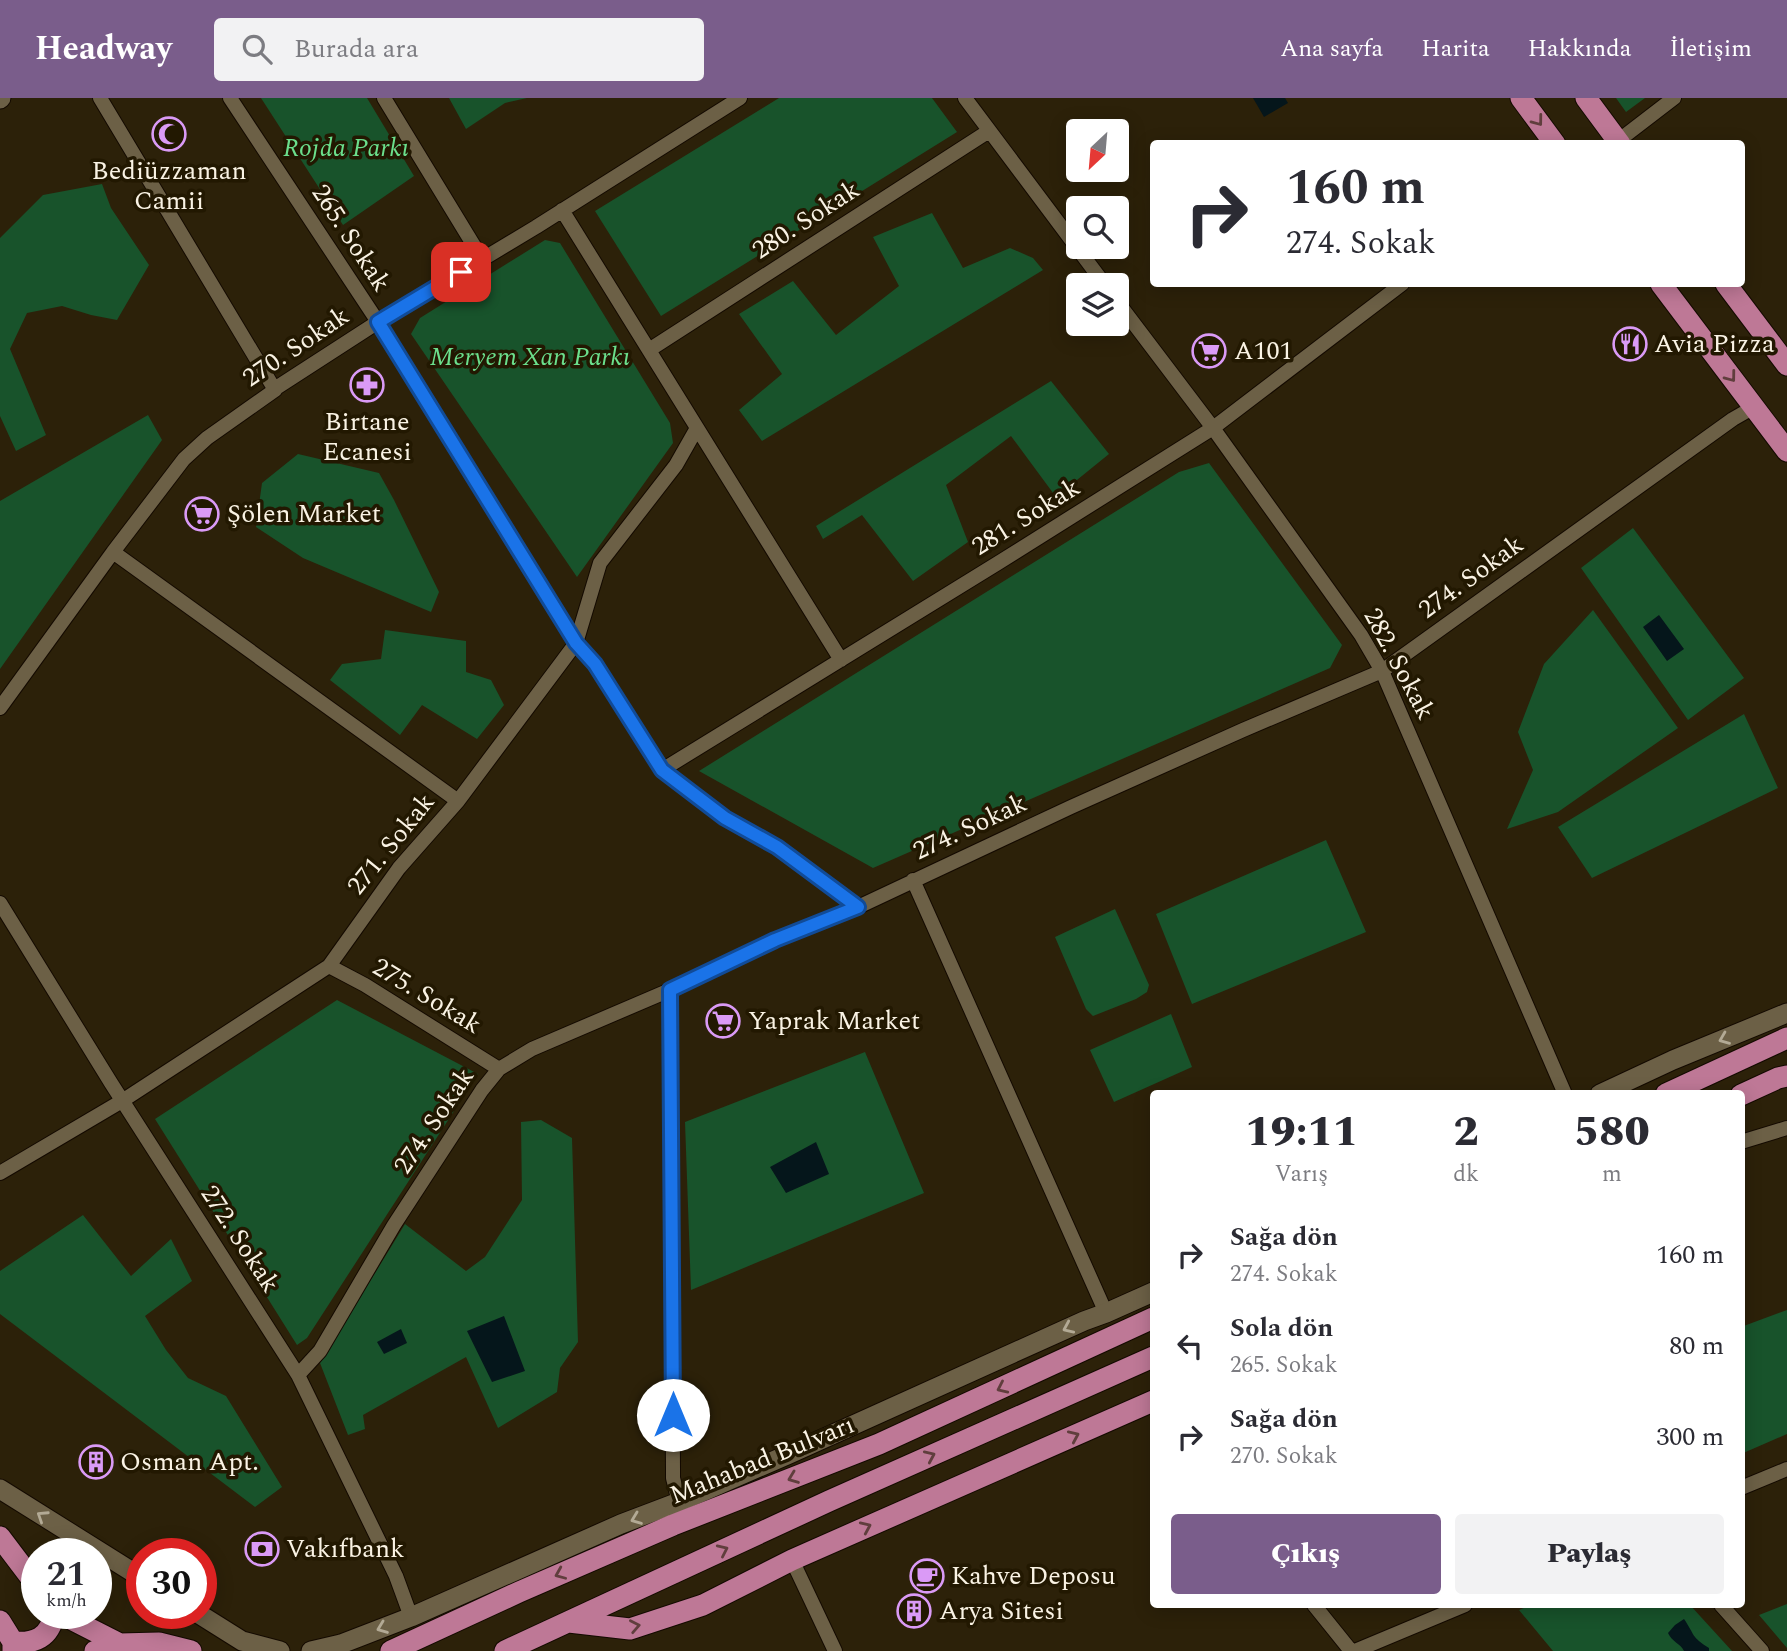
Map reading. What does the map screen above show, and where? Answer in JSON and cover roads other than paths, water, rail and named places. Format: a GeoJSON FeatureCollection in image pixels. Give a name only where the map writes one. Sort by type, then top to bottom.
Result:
{"type":"FeatureCollection","features":[{"type":"Feature","properties":{"kind":"main road"},"geometry":{"type":"LineString","coordinates":[[1521,98],[1552,140]]}},
{"type":"Feature","properties":{"kind":"main road"},"geometry":{"type":"LineString","coordinates":[[1586,98],[1618,140]]}},
{"type":"Feature","properties":{"kind":"main road"},"geometry":{"type":"LineString","coordinates":[[1663,287],[1787,451]]}},
{"type":"Feature","properties":{"kind":"main road"},"geometry":{"type":"LineString","coordinates":[[1728,287],[1787,365]]}},
{"type":"Feature","properties":{"kind":"main road"},"geometry":{"type":"LineString","coordinates":[[1609,1090],[1787,1013]]}},
{"type":"Feature","properties":{"kind":"main road"},"geometry":{"type":"LineString","coordinates":[[1674,1090],[1787,1038]]}},
{"type":"Feature","properties":{"kind":"main road"},"geometry":{"type":"LineString","coordinates":[[1745,1093],[1787,1076]]}},
{"type":"Feature","properties":{"kind":"main road"},"geometry":{"type":"LineString","coordinates":[[311,1651],[341,1644],[411,1617],[621,1524],[679,1502],[1150,1293]]}},
{"type":"Feature","properties":{"kind":"main road","name":"Mahabad Bulvarı"},"geometry":{"type":"LineString","coordinates":[[391,1651],[673,1525],[879,1444],[1150,1319]]}},
{"type":"Feature","properties":{"kind":"main road"},"geometry":{"type":"LineString","coordinates":[[505,1651],[829,1501],[1150,1358]]}},
{"type":"Feature","properties":{"kind":"main road"},"geometry":{"type":"LineString","coordinates":[[567,1622],[630,1629],[703,1605],[792,1560],[1150,1402]]}},
{"type":"Feature","properties":{"kind":"main road"},"geometry":{"type":"LineString","coordinates":[[0,1489],[126,1568]]}},
{"type":"Feature","properties":{"kind":"main road"},"geometry":{"type":"LineString","coordinates":[[0,1537],[21,1565]]}},
{"type":"Feature","properties":{"kind":"main road"},"geometry":{"type":"LineString","coordinates":[[0,1621],[13,1647],[29,1643],[48,1629]]}},
{"type":"Feature","properties":{"kind":"main road"},"geometry":{"type":"LineString","coordinates":[[217,1625],[242,1641],[280,1651]]}},
{"type":"Feature","properties":{"kind":"main road"},"geometry":{"type":"LineString","coordinates":[[90,1629],[120,1644]]}},
{"type":"Feature","properties":{"kind":"main road"},"geometry":{"type":"LineString","coordinates":[[96,1651],[120,1644],[159,1643],[191,1651]]}},
{"type":"Feature","properties":{"kind":"street"},"geometry":{"type":"LineString","coordinates":[[100,98],[275,390]]}},
{"type":"Feature","properties":{"kind":"street","name":"265. Sokak"},"geometry":{"type":"LineString","coordinates":[[229,98],[378,322],[576,643],[595,664],[662,770],[725,818],[777,847],[858,907]]}},
{"type":"Feature","properties":{"kind":"street"},"geometry":{"type":"LineString","coordinates":[[384,98],[482,259]]}},
{"type":"Feature","properties":{"kind":"street","name":"270. Sokak"},"geometry":{"type":"LineString","coordinates":[[0,708],[184,459],[207,438],[276,387],[740,98]]}},
{"type":"Feature","properties":{"kind":"street"},"geometry":{"type":"LineString","coordinates":[[965,98],[1096,273]]}},
{"type":"Feature","properties":{"kind":"street"},"geometry":{"type":"LineString","coordinates":[[1622,140],[1674,98]]}},
{"type":"Feature","properties":{"kind":"street","name":"280. Sokak"},"geometry":{"type":"LineString","coordinates":[[649,350],[989,131]]}},
{"type":"Feature","properties":{"kind":"street"},"geometry":{"type":"LineString","coordinates":[[562,210],[841,660]]}},
{"type":"Feature","properties":{"kind":"street","name":"281. Sokak"},"geometry":{"type":"LineString","coordinates":[[662,770],[1213,428],[1398,287]]}},
{"type":"Feature","properties":{"kind":"street","name":"282. Sokak"},"geometry":{"type":"LineString","coordinates":[[1129,317],[1213,428],[1361,635],[1382,671],[1563,1090]]}},
{"type":"Feature","properties":{"kind":"street","name":"274. Sokak"},"geometry":{"type":"LineString","coordinates":[[298,1375],[320,1351],[394,1224],[482,1090],[499,1069],[532,1049],[670,990],[775,940],[858,907],[1104,792],[1382,671],[1733,419],[1754,407]]}},
{"type":"Feature","properties":{"kind":"street","name":"271. Sokak"},"geometry":{"type":"LineString","coordinates":[[0,1173],[122,1101],[329,967],[399,868],[458,801],[576,643],[600,564],[676,465],[697,428]]}},
{"type":"Feature","properties":{"kind":"street"},"geometry":{"type":"LineString","coordinates":[[113,552],[458,801]]}},
{"type":"Feature","properties":{"kind":"street"},"geometry":{"type":"LineString","coordinates":[[913,880],[1106,1313]]}},
{"type":"Feature","properties":{"kind":"street","name":"272. Sokak"},"geometry":{"type":"LineString","coordinates":[[0,903],[122,1101],[298,1375],[396,1576],[411,1617]]}},
{"type":"Feature","properties":{"kind":"street","name":"275. Sokak"},"geometry":{"type":"LineString","coordinates":[[329,967],[365,985],[499,1069]]}},
{"type":"Feature","properties":{"kind":"street"},"geometry":{"type":"LineString","coordinates":[[670,990],[673,1478],[679,1502]]}},
{"type":"Feature","properties":{"kind":"street"},"geometry":{"type":"LineString","coordinates":[[1745,1141],[1787,1128]]}},
{"type":"Feature","properties":{"kind":"street"},"geometry":{"type":"LineString","coordinates":[[1745,1486],[1787,1469]]}},
{"type":"Feature","properties":{"kind":"street"},"geometry":{"type":"LineString","coordinates":[[792,1560],[835,1651]]}},
{"type":"Feature","properties":{"kind":"street"},"geometry":{"type":"LineString","coordinates":[[1317,1608],[1353,1651],[1458,1608]]}},
{"type":"Feature","properties":{"kind":"street"},"geometry":{"type":"LineString","coordinates":[[1724,1608],[1762,1651]]}},
{"type":"Feature","properties":{"kind":"place","name":"Bediüzzaman Camii"},"geometry":{"type":"Point","coordinates":[169,134]}},
{"type":"Feature","properties":{"kind":"place","name":"Avia Pizza"},"geometry":{"type":"Point","coordinates":[1630,344]}},
{"type":"Feature","properties":{"kind":"place","name":"A101"},"geometry":{"type":"Point","coordinates":[1209,351]}},
{"type":"Feature","properties":{"kind":"place","name":"Birtane Ecanesi"},"geometry":{"type":"Point","coordinates":[367,385]}},
{"type":"Feature","properties":{"kind":"place","name":"Şölen Market"},"geometry":{"type":"Point","coordinates":[202,514]}},
{"type":"Feature","properties":{"kind":"place","name":"Yaprak Market"},"geometry":{"type":"Point","coordinates":[723,1021]}},
{"type":"Feature","properties":{"kind":"place","name":"Osman Apt."},"geometry":{"type":"Point","coordinates":[96,1462]}},
{"type":"Feature","properties":{"kind":"place","name":"Vakıfbank"},"geometry":{"type":"Point","coordinates":[262,1549]}},
{"type":"Feature","properties":{"kind":"place","name":"Kahve Deposu"},"geometry":{"type":"Point","coordinates":[927,1576]}},
{"type":"Feature","properties":{"kind":"place","name":"Arya Sitesi"},"geometry":{"type":"Point","coordinates":[914,1611]}},
{"type":"Feature","properties":{"kind":"park label","name":"Rojda Parkı"},"geometry":{"type":"Point","coordinates":[346,148]}},
{"type":"Feature","properties":{"kind":"park label","name":"Meryem Xan Parkı"},"geometry":{"type":"Point","coordinates":[530,357]}}]}
